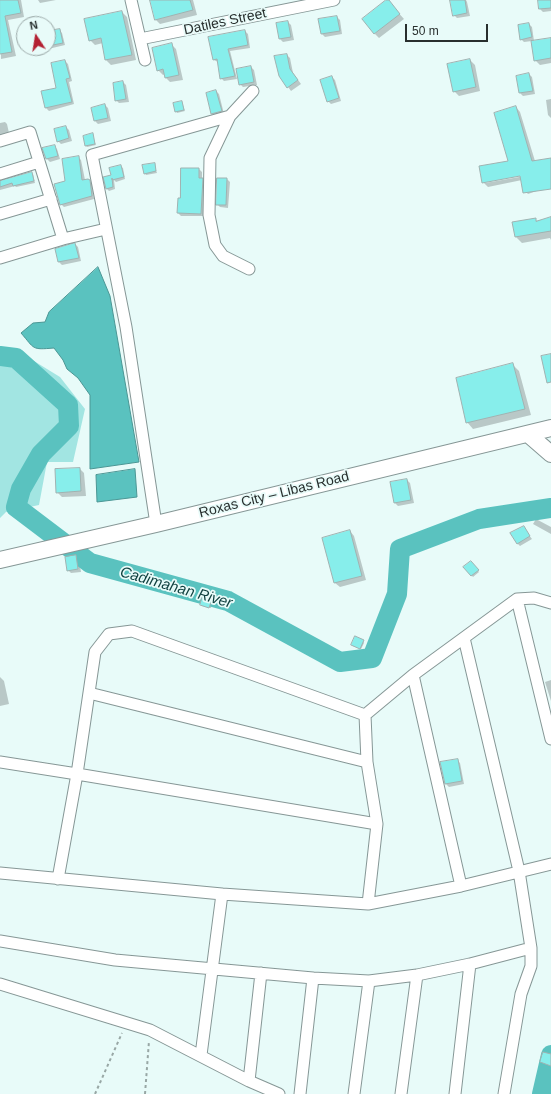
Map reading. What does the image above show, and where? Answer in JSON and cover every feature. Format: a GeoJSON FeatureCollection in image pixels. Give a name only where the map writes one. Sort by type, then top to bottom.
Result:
{"type":"FeatureCollection","features":[{"type":"Feature","properties":{"kind":"main road","name":"Roxas City – Libas Road"},"geometry":{"type":"LineString","coordinates":[[0,560],[550,430]]}},
{"type":"Feature","properties":{"kind":"main road"},"geometry":{"type":"LineString","coordinates":[[528,434],[551,454]]}},
{"type":"Feature","properties":{"kind":"street"},"geometry":{"type":"LineString","coordinates":[[131,0],[145,60]]}},
{"type":"Feature","properties":{"kind":"street","name":"Datiles Street"},"geometry":{"type":"LineString","coordinates":[[140,40],[334,0]]}},
{"type":"Feature","properties":{"kind":"street"},"geometry":{"type":"LineString","coordinates":[[249,269],[223,256],[215,246],[209,215],[210,158],[230,116],[254,91]]}},
{"type":"Feature","properties":{"kind":"street"},"geometry":{"type":"LineString","coordinates":[[156,524],[126,327],[92,155],[230,116]]}},
{"type":"Feature","properties":{"kind":"street"},"geometry":{"type":"LineString","coordinates":[[0,141],[30,132],[63,239]]}},
{"type":"Feature","properties":{"kind":"street"},"geometry":{"type":"LineString","coordinates":[[0,174],[39,162]]}},
{"type":"Feature","properties":{"kind":"street"},"geometry":{"type":"LineString","coordinates":[[0,214],[51,199]]}},
{"type":"Feature","properties":{"kind":"street"},"geometry":{"type":"LineString","coordinates":[[0,258],[63,239],[106,229]]}},
{"type":"Feature","properties":{"kind":"street"},"geometry":{"type":"LineString","coordinates":[[365,715],[413,675],[517,599],[534,598],[551,602]]}},
{"type":"Feature","properties":{"kind":"street"},"geometry":{"type":"LineString","coordinates":[[517,599],[551,739]]}},
{"type":"Feature","properties":{"kind":"street"},"geometry":{"type":"LineString","coordinates":[[58,879],[77,774],[95,652],[109,634],[132,631],[365,715]]}},
{"type":"Feature","properties":{"kind":"street"},"geometry":{"type":"LineString","coordinates":[[464,638],[519,872],[531,948],[531,966],[521,994],[504,1094]]}},
{"type":"Feature","properties":{"kind":"street"},"geometry":{"type":"LineString","coordinates":[[413,675],[461,886]]}},
{"type":"Feature","properties":{"kind":"street"},"geometry":{"type":"LineString","coordinates":[[89,693],[367,762]]}},
{"type":"Feature","properties":{"kind":"street"},"geometry":{"type":"LineString","coordinates":[[365,715],[367,762],[377,824],[368,904]]}},
{"type":"Feature","properties":{"kind":"street"},"geometry":{"type":"LineString","coordinates":[[0,762],[377,824]]}},
{"type":"Feature","properties":{"kind":"street"},"geometry":{"type":"LineString","coordinates":[[0,872],[58,879],[222,894],[368,904],[461,886],[551,864]]}},
{"type":"Feature","properties":{"kind":"street"},"geometry":{"type":"LineString","coordinates":[[201,1055],[222,894]]}},
{"type":"Feature","properties":{"kind":"street"},"geometry":{"type":"LineString","coordinates":[[0,941],[115,960],[314,978],[369,981],[417,975],[470,964],[531,948]]}},
{"type":"Feature","properties":{"kind":"street"},"geometry":{"type":"LineString","coordinates":[[455,1094],[470,964]]}},
{"type":"Feature","properties":{"kind":"street"},"geometry":{"type":"LineString","coordinates":[[249,1081],[261,973]]}},
{"type":"Feature","properties":{"kind":"street"},"geometry":{"type":"LineString","coordinates":[[401,1094],[417,975]]}},
{"type":"Feature","properties":{"kind":"street"},"geometry":{"type":"LineString","coordinates":[[300,1094],[314,978]]}},
{"type":"Feature","properties":{"kind":"street"},"geometry":{"type":"LineString","coordinates":[[354,1094],[369,981]]}},
{"type":"Feature","properties":{"kind":"street"},"geometry":{"type":"LineString","coordinates":[[0,984],[150,1030],[249,1081],[279,1094]]}},
{"type":"Feature","properties":{"kind":"path"},"geometry":{"type":"LineString","coordinates":[[95,1094],[127,1023]]}},
{"type":"Feature","properties":{"kind":"path"},"geometry":{"type":"LineString","coordinates":[[146,1094],[150,1030]]}},
{"type":"Feature","properties":{"kind":"shaded area"},"geometry":{"type":"Polygon","coordinates":[[[98,267],[110,296],[139,462],[90,469],[90,395],[78,378],[67,369],[63,360],[54,348],[41,349],[34,347],[21,333],[33,323],[45,322],[49,312],[98,267]]]}},
{"type":"Feature","properties":{"kind":"shaded area"},"geometry":{"type":"Polygon","coordinates":[[[21,353],[60,377],[85,409],[73,462],[47,462],[39,505],[6,512],[0,518],[0,358],[21,353]]]}},
{"type":"Feature","properties":{"kind":"shaded area"},"geometry":{"type":"Polygon","coordinates":[[[135,469],[137,497],[97,502],[96,475],[135,469]]]}},
{"type":"Feature","properties":{"kind":"building"},"geometry":{"type":"Polygon","coordinates":[[[0,0],[18,0],[21,13],[5,16],[12,52],[0,54],[0,0]]]}},
{"type":"Feature","properties":{"kind":"building"},"geometry":{"type":"Polygon","coordinates":[[[150,0],[190,0],[193,10],[155,20],[150,0]]]}},
{"type":"Feature","properties":{"kind":"building"},"geometry":{"type":"Polygon","coordinates":[[[386,0],[389,0],[400,14],[374,34],[362,19],[386,0]]]}},
{"type":"Feature","properties":{"kind":"building"},"geometry":{"type":"Polygon","coordinates":[[[450,0],[465,0],[467,13],[453,16],[450,0]]]}},
{"type":"Feature","properties":{"kind":"building"},"geometry":{"type":"Polygon","coordinates":[[[538,0],[551,0],[551,8],[539,9],[538,0]]]}},
{"type":"Feature","properties":{"kind":"building"},"geometry":{"type":"Polygon","coordinates":[[[122,11],[132,55],[105,60],[101,38],[89,41],[84,19],[122,11]]]}},
{"type":"Feature","properties":{"kind":"building"},"geometry":{"type":"Polygon","coordinates":[[[337,16],[340,31],[321,34],[318,19],[337,16]]]}},
{"type":"Feature","properties":{"kind":"building"},"geometry":{"type":"Polygon","coordinates":[[[288,21],[291,37],[279,39],[276,23],[288,21]]]}},
{"type":"Feature","properties":{"kind":"building"},"geometry":{"type":"Polygon","coordinates":[[[529,23],[532,37],[520,40],[518,25],[529,23]]]}},
{"type":"Feature","properties":{"kind":"building"},"geometry":{"type":"Polygon","coordinates":[[[60,29],[63,43],[56,44],[56,30],[60,29]]]}},
{"type":"Feature","properties":{"kind":"building"},"geometry":{"type":"Polygon","coordinates":[[[245,30],[248,45],[228,49],[235,76],[220,79],[217,59],[213,60],[208,37],[245,30]]]}},
{"type":"Feature","properties":{"kind":"building"},"geometry":{"type":"Polygon","coordinates":[[[551,38],[551,58],[534,61],[531,41],[551,38]]]}},
{"type":"Feature","properties":{"kind":"building"},"geometry":{"type":"Polygon","coordinates":[[[172,43],[179,75],[165,78],[163,69],[157,71],[152,48],[172,43]]]}},
{"type":"Feature","properties":{"kind":"building"},"geometry":{"type":"Polygon","coordinates":[[[287,54],[290,69],[298,80],[287,88],[279,76],[274,56],[287,54]]]}},
{"type":"Feature","properties":{"kind":"building"},"geometry":{"type":"Polygon","coordinates":[[[470,59],[476,87],[453,92],[447,64],[470,59]]]}},
{"type":"Feature","properties":{"kind":"building"},"geometry":{"type":"Polygon","coordinates":[[[65,60],[70,78],[66,79],[72,102],[45,108],[41,91],[56,88],[51,63],[65,60]]]}},
{"type":"Feature","properties":{"kind":"building"},"geometry":{"type":"Polygon","coordinates":[[[251,66],[254,82],[239,85],[236,69],[251,66]]]}},
{"type":"Feature","properties":{"kind":"building"},"geometry":{"type":"Polygon","coordinates":[[[529,73],[533,91],[519,93],[516,76],[529,73]]]}},
{"type":"Feature","properties":{"kind":"building"},"geometry":{"type":"Polygon","coordinates":[[[332,76],[339,98],[327,102],[320,80],[332,76]]]}},
{"type":"Feature","properties":{"kind":"building"},"geometry":{"type":"Polygon","coordinates":[[[123,81],[126,99],[115,101],[113,83],[123,81]]]}},
{"type":"Feature","properties":{"kind":"building"},"geometry":{"type":"Polygon","coordinates":[[[216,90],[222,111],[211,114],[206,93],[216,90]]]}},
{"type":"Feature","properties":{"kind":"building"},"geometry":{"type":"Polygon","coordinates":[[[182,101],[184,110],[175,112],[173,103],[182,101]]]}},
{"type":"Feature","properties":{"kind":"building"},"geometry":{"type":"Polygon","coordinates":[[[105,104],[108,118],[94,121],[91,108],[105,104]]]}},
{"type":"Feature","properties":{"kind":"building"},"geometry":{"type":"Polygon","coordinates":[[[516,106],[532,161],[551,158],[551,189],[523,193],[520,176],[482,183],[479,166],[508,161],[494,113],[516,106]]]}},
{"type":"Feature","properties":{"kind":"building"},"geometry":{"type":"Polygon","coordinates":[[[66,126],[69,138],[57,142],[54,129],[66,126]]]}},
{"type":"Feature","properties":{"kind":"building"},"geometry":{"type":"Polygon","coordinates":[[[93,133],[95,144],[85,146],[83,136],[93,133]]]}},
{"type":"Feature","properties":{"kind":"building"},"geometry":{"type":"Polygon","coordinates":[[[55,145],[58,156],[46,159],[42,148],[55,145]]]}},
{"type":"Feature","properties":{"kind":"building"},"geometry":{"type":"Polygon","coordinates":[[[79,156],[82,180],[90,180],[92,196],[60,205],[54,184],[65,181],[62,159],[79,156]]]}},
{"type":"Feature","properties":{"kind":"building"},"geometry":{"type":"Polygon","coordinates":[[[155,163],[156,171],[144,174],[142,165],[155,163]]]}},
{"type":"Feature","properties":{"kind":"building"},"geometry":{"type":"Polygon","coordinates":[[[121,165],[124,177],[112,180],[113,187],[106,189],[103,177],[111,175],[109,168],[121,165]]]}},
{"type":"Feature","properties":{"kind":"building"},"geometry":{"type":"Polygon","coordinates":[[[181,168],[199,168],[199,178],[203,178],[201,214],[177,213],[178,198],[180,198],[181,168]]]}},
{"type":"Feature","properties":{"kind":"building"},"geometry":{"type":"Polygon","coordinates":[[[32,172],[34,181],[13,186],[12,183],[0,187],[0,181],[32,172]]]}},
{"type":"Feature","properties":{"kind":"building"},"geometry":{"type":"Polygon","coordinates":[[[217,178],[227,178],[226,205],[216,205],[217,178]]]}},
{"type":"Feature","properties":{"kind":"building"},"geometry":{"type":"Polygon","coordinates":[[[551,217],[551,231],[515,237],[512,222],[536,218],[536,221],[551,217]]]}},
{"type":"Feature","properties":{"kind":"building"},"geometry":{"type":"Polygon","coordinates":[[[75,243],[79,258],[58,262],[55,249],[75,243]]]}},
{"type":"Feature","properties":{"kind":"building"},"geometry":{"type":"Polygon","coordinates":[[[551,354],[551,382],[547,383],[541,356],[551,354]]]}},
{"type":"Feature","properties":{"kind":"building"},"geometry":{"type":"Polygon","coordinates":[[[513,363],[525,409],[466,423],[456,378],[513,363]]]}},
{"type":"Feature","properties":{"kind":"building"},"geometry":{"type":"Polygon","coordinates":[[[80,468],[81,491],[56,493],[55,469],[80,468]]]}},
{"type":"Feature","properties":{"kind":"building"},"geometry":{"type":"Polygon","coordinates":[[[407,479],[411,500],[394,503],[390,482],[407,479]]]}},
{"type":"Feature","properties":{"kind":"building"},"geometry":{"type":"Polygon","coordinates":[[[524,526],[530,536],[517,544],[510,533],[524,526]]]}},
{"type":"Feature","properties":{"kind":"building"},"geometry":{"type":"Polygon","coordinates":[[[350,530],[362,576],[334,583],[322,538],[350,530]]]}},
{"type":"Feature","properties":{"kind":"building"},"geometry":{"type":"Polygon","coordinates":[[[76,555],[78,569],[67,571],[65,557],[76,555]]]}},
{"type":"Feature","properties":{"kind":"building"},"geometry":{"type":"Polygon","coordinates":[[[471,561],[479,570],[471,576],[463,567],[471,561]]]}},
{"type":"Feature","properties":{"kind":"building"},"geometry":{"type":"Polygon","coordinates":[[[203,595],[212,599],[209,608],[200,605],[203,595]]]}},
{"type":"Feature","properties":{"kind":"building"},"geometry":{"type":"Polygon","coordinates":[[[355,636],[364,640],[360,649],[351,645],[355,636]]]}},
{"type":"Feature","properties":{"kind":"building"},"geometry":{"type":"Polygon","coordinates":[[[458,759],[462,781],[445,784],[440,762],[458,759]]]}},
{"type":"Feature","properties":{"kind":"building"},"geometry":{"type":"Polygon","coordinates":[[[543,1052],[551,1054],[551,1066],[540,1062],[543,1052]]]}},
{"type":"Feature","properties":{"kind":"waterway","name":"Cadimahan River"},"geometry":{"type":"LineString","coordinates":[[0,356],[16,358],[68,405],[69,426],[41,454],[21,489],[16,507],[90,563],[228,601],[340,662],[372,658],[397,594],[400,549],[479,519],[551,508]]}},
{"type":"Feature","properties":{"kind":"waterway","name":"Cadimahan River"},"geometry":{"type":"LineString","coordinates":[[542,1094],[551,1055]]}}]}
